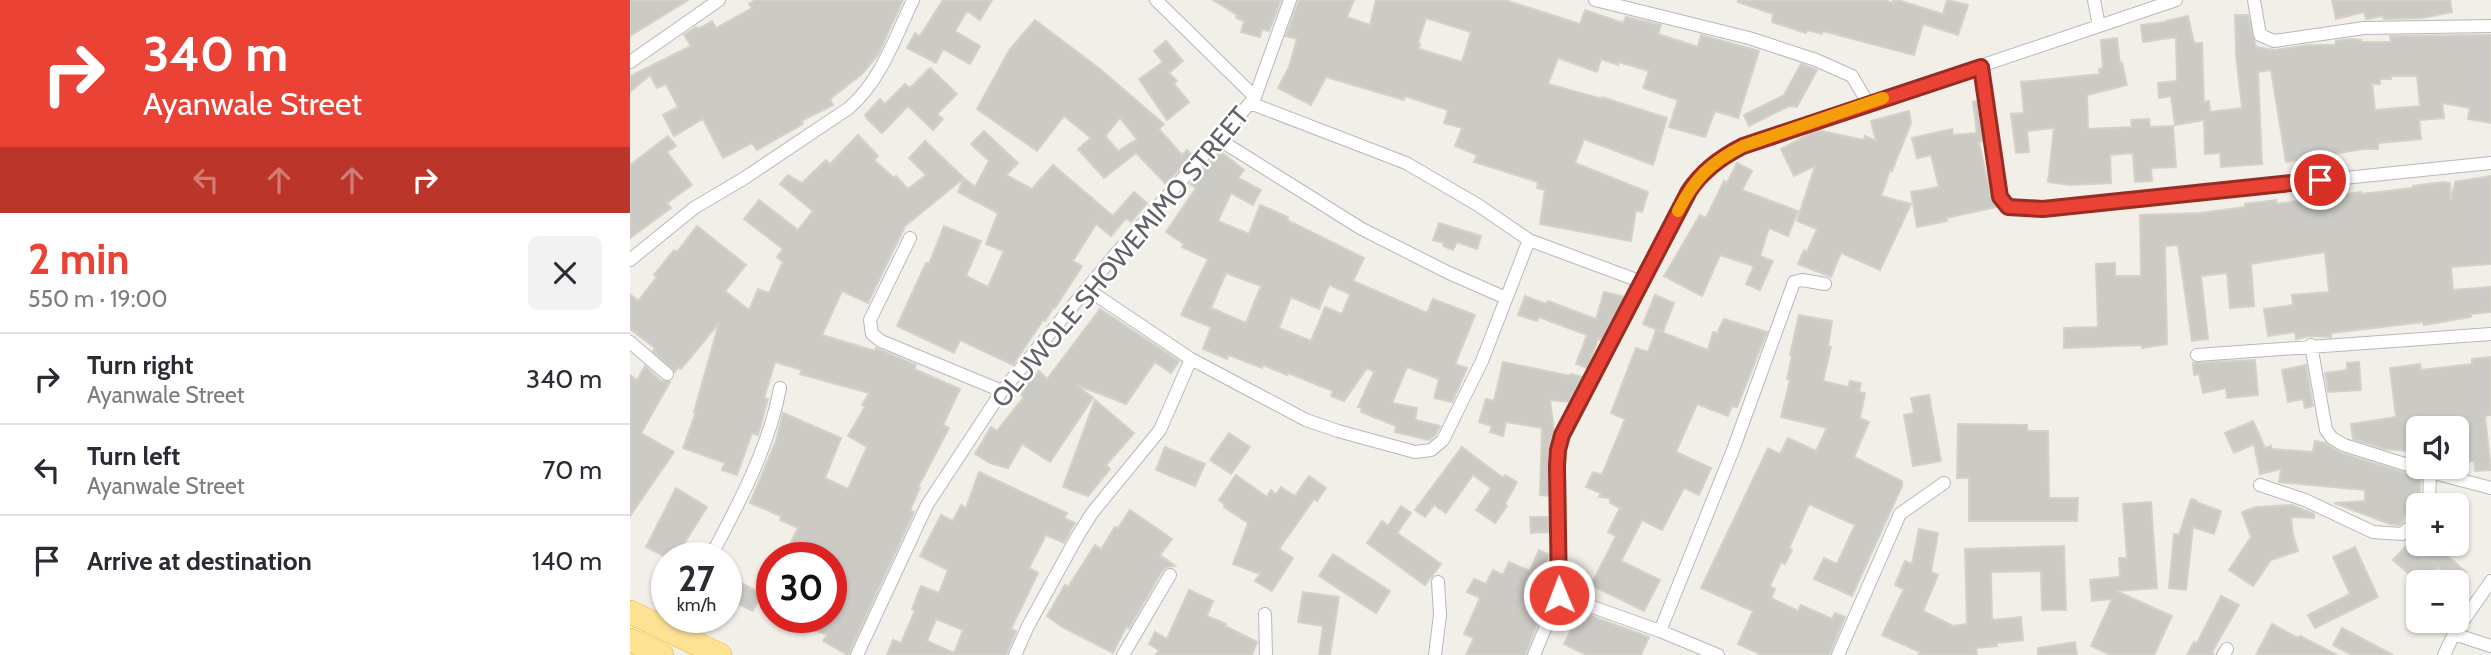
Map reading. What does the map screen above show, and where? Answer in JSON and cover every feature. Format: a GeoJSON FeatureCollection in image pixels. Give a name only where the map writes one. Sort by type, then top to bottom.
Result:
{"type":"FeatureCollection","features":[{"type":"Feature","properties":{"kind":"highway"},"geometry":{"type":"LineString","coordinates":[[630,612],[651,618]]}},
{"type":"Feature","properties":{"kind":"highway"},"geometry":{"type":"LineString","coordinates":[[687,633],[720,655]]}},
{"type":"Feature","properties":{"kind":"highway"},"geometry":{"type":"LineString","coordinates":[[635,646],[662,655]]}},
{"type":"Feature","properties":{"kind":"street"},"geometry":{"type":"LineString","coordinates":[[630,62],[719,0]]}},
{"type":"Feature","properties":{"kind":"street"},"geometry":{"type":"LineString","coordinates":[[630,260],[694,208],[743,179],[863,96],[877,77],[914,0]]}},
{"type":"Feature","properties":{"kind":"street"},"geometry":{"type":"LineString","coordinates":[[1156,0],[1252,100],[1406,163],[1478,205],[1530,240],[1642,282]]}},
{"type":"Feature","properties":{"kind":"street","name":"OLUWOLE SHOWEMIMO STREET"},"geometry":{"type":"LineString","coordinates":[[857,655],[927,505],[1002,391],[1252,100],[1290,0]]}},
{"type":"Feature","properties":{"kind":"street"},"geometry":{"type":"LineString","coordinates":[[1595,0],[1749,37],[1816,60],[1852,76],[1868,103]]}},
{"type":"Feature","properties":{"kind":"street"},"geometry":{"type":"LineString","coordinates":[[2094,0],[2099,26]]}},
{"type":"Feature","properties":{"kind":"street"},"geometry":{"type":"LineString","coordinates":[[1534,655],[1559,595],[1558,450],[1570,418],[1689,191],[1709,167],[1743,146],[2176,0]]}},
{"type":"Feature","properties":{"kind":"street"},"geometry":{"type":"LineString","coordinates":[[2254,0],[2260,35],[2274,41],[2364,28],[2491,26]]}},
{"type":"Feature","properties":{"kind":"street"},"geometry":{"type":"LineString","coordinates":[[1981,67],[2000,197],[2008,207],[2043,209],[2491,163]]}},
{"type":"Feature","properties":{"kind":"street"},"geometry":{"type":"LineString","coordinates":[[1218,139],[1362,229],[1449,273],[1507,298]]}},
{"type":"Feature","properties":{"kind":"street"},"geometry":{"type":"LineString","coordinates":[[910,238],[870,320],[872,334],[881,341],[1002,391]]}},
{"type":"Feature","properties":{"kind":"street"},"geometry":{"type":"LineString","coordinates":[[1087,289],[1191,359],[1306,420],[1415,452],[1431,450],[1443,440],[1482,361],[1530,240]]}},
{"type":"Feature","properties":{"kind":"street"},"geometry":{"type":"LineString","coordinates":[[1660,631],[1733,450],[1791,288],[1794,282],[1802,280],[1825,284]]}},
{"type":"Feature","properties":{"kind":"street"},"geometry":{"type":"LineString","coordinates":[[2197,355],[2491,334]]}},
{"type":"Feature","properties":{"kind":"street"},"geometry":{"type":"LineString","coordinates":[[630,342],[667,374]]}},
{"type":"Feature","properties":{"kind":"street"},"geometry":{"type":"LineString","coordinates":[[2311,345],[2326,430],[2332,438],[2406,464]]}},
{"type":"Feature","properties":{"kind":"street"},"geometry":{"type":"LineString","coordinates":[[1015,655],[1028,626],[1092,513],[1160,430],[1191,359]]}},
{"type":"Feature","properties":{"kind":"street"},"geometry":{"type":"LineString","coordinates":[[718,542],[744,494],[776,409],[780,388]]}},
{"type":"Feature","properties":{"kind":"street"},"geometry":{"type":"LineString","coordinates":[[2457,479],[2491,488]]}},
{"type":"Feature","properties":{"kind":"street"},"geometry":{"type":"LineString","coordinates":[[1838,655],[1900,514],[1944,483]]}},
{"type":"Feature","properties":{"kind":"street"},"geometry":{"type":"LineString","coordinates":[[2260,485],[2305,500],[2373,533],[2402,534],[2406,530]]}},
{"type":"Feature","properties":{"kind":"street"},"geometry":{"type":"LineString","coordinates":[[1123,655],[1170,575]]}},
{"type":"Feature","properties":{"kind":"street"},"geometry":{"type":"LineString","coordinates":[[2444,655],[2454,634],[2491,581]]}},
{"type":"Feature","properties":{"kind":"street"},"geometry":{"type":"LineString","coordinates":[[1435,655],[1440,615],[1438,582]]}},
{"type":"Feature","properties":{"kind":"street"},"geometry":{"type":"LineString","coordinates":[[1559,595],[1718,655]]}},
{"type":"Feature","properties":{"kind":"street"},"geometry":{"type":"LineString","coordinates":[[1265,614],[1266,655]]}},
{"type":"Feature","properties":{"kind":"street"},"geometry":{"type":"LineString","coordinates":[[2454,634],[2491,646]]}},
{"type":"Feature","properties":{"kind":"building"},"geometry":{"type":"Polygon","coordinates":[[[630,0],[688,0],[630,36],[630,0]]]}},
{"type":"Feature","properties":{"kind":"building"},"geometry":{"type":"Polygon","coordinates":[[[755,0],[903,0],[878,55],[862,74],[830,99],[833,105],[801,121],[803,124],[757,150],[752,143],[723,158],[703,119],[674,136],[663,115],[678,107],[666,84],[657,88],[650,75],[630,92],[630,76],[691,46],[684,35],[696,27],[698,29],[712,21],[716,28],[752,8],[749,4],[755,0]]]}},
{"type":"Feature","properties":{"kind":"building"},"geometry":{"type":"Polygon","coordinates":[[[943,0],[992,0],[980,20],[967,11],[955,31],[980,46],[970,64],[943,49],[936,63],[907,48],[915,33],[920,36],[943,0]]]}},
{"type":"Feature","properties":{"kind":"building"},"geometry":{"type":"Polygon","coordinates":[[[1213,0],[1281,0],[1269,31],[1262,29],[1260,37],[1241,32],[1244,21],[1213,0]]]}},
{"type":"Feature","properties":{"kind":"building"},"geometry":{"type":"Polygon","coordinates":[[[1299,0],[1354,0],[1347,17],[1370,25],[1376,0],[1505,0],[1580,24],[1585,10],[1623,23],[1626,17],[1661,25],[1658,34],[1698,47],[1701,35],[1759,51],[1738,118],[1715,111],[1705,137],[1669,127],[1678,100],[1643,88],[1649,71],[1601,59],[1597,72],[1558,58],[1548,84],[1602,97],[1667,118],[1653,165],[1584,139],[1575,163],[1648,192],[1642,212],[1636,210],[1631,241],[1540,224],[1545,190],[1537,188],[1538,182],[1474,162],[1477,155],[1455,146],[1462,128],[1444,123],[1448,110],[1405,96],[1404,100],[1326,77],[1311,105],[1278,88],[1289,67],[1297,39],[1286,36],[1299,0]],[[1426,18],[1418,43],[1419,49],[1462,62],[1471,32],[1426,18]]]}},
{"type":"Feature","properties":{"kind":"building"},"geometry":{"type":"Polygon","coordinates":[[[1738,0],[1884,0],[1893,3],[1893,0],[1897,0],[1943,14],[1947,0],[1968,5],[1958,35],[1923,24],[1914,55],[1823,31],[1822,34],[1807,30],[1806,33],[1772,22],[1773,14],[1738,0]]]}},
{"type":"Feature","properties":{"kind":"building"},"geometry":{"type":"Polygon","coordinates":[[[2332,0],[2450,0],[2452,12],[2422,18],[2384,19],[2383,16],[2366,19],[2364,12],[2336,19],[2332,0]]]}},
{"type":"Feature","properties":{"kind":"building"},"geometry":{"type":"Polygon","coordinates":[[[2235,15],[2248,15],[2256,47],[2275,50],[2308,45],[2335,45],[2336,41],[2349,39],[2361,42],[2391,42],[2390,36],[2491,35],[2491,123],[2468,119],[2470,108],[2442,103],[2444,118],[2419,120],[2421,139],[2378,143],[2378,149],[2286,162],[2271,70],[2258,72],[2262,164],[2221,167],[2220,153],[2205,154],[2204,120],[2175,125],[2171,96],[2159,98],[2158,83],[2177,81],[2176,37],[2143,42],[2141,25],[2188,16],[2194,43],[2202,43],[2204,102],[2209,101],[2210,112],[2242,108],[2235,15]],[[2391,76],[2391,79],[2380,79],[2380,84],[2372,84],[2375,110],[2420,106],[2417,76],[2391,76]]]}},
{"type":"Feature","properties":{"kind":"building"},"geometry":{"type":"Polygon","coordinates":[[[1035,20],[1100,69],[1164,124],[1159,129],[1182,155],[1187,150],[1192,155],[1166,184],[1136,153],[1104,178],[1078,149],[1091,138],[1064,116],[1037,151],[977,109],[1010,49],[1035,20]],[[1120,118],[1105,136],[1118,151],[1137,139],[1120,118]]]}},
{"type":"Feature","properties":{"kind":"building"},"geometry":{"type":"Polygon","coordinates":[[[2117,38],[2120,64],[2122,63],[2127,85],[2087,95],[2088,129],[2132,127],[2131,120],[2149,119],[2150,127],[2173,126],[2176,167],[2151,168],[2152,181],[2135,182],[2133,153],[2110,155],[2111,183],[2070,185],[2048,182],[2054,128],[2027,131],[2029,152],[2016,153],[2011,114],[2024,113],[2021,82],[2100,74],[2099,69],[2103,68],[2101,40],[2117,38]]]}},
{"type":"Feature","properties":{"kind":"building"},"geometry":{"type":"Polygon","coordinates":[[[1166,41],[1183,61],[1169,73],[1177,81],[1174,84],[1189,102],[1167,120],[1139,79],[1163,62],[1154,51],[1166,41]]]}},
{"type":"Feature","properties":{"kind":"building"},"geometry":{"type":"Polygon","coordinates":[[[1801,64],[1817,70],[1797,107],[1789,106],[1749,126],[1744,115],[1784,95],[1801,64]]]}},
{"type":"Feature","properties":{"kind":"building"},"geometry":{"type":"Polygon","coordinates":[[[930,68],[957,94],[937,114],[943,119],[933,130],[908,106],[882,133],[867,119],[865,115],[880,99],[885,104],[905,84],[910,88],[930,68]]]}},
{"type":"Feature","properties":{"kind":"building"},"geometry":{"type":"Polygon","coordinates":[[[1977,101],[1983,141],[1979,142],[1991,198],[1996,207],[1917,227],[1911,192],[1939,187],[1931,155],[1917,158],[1912,138],[1952,129],[1953,135],[1977,133],[1973,102],[1977,101]]]}},
{"type":"Feature","properties":{"kind":"building"},"geometry":{"type":"Polygon","coordinates":[[[1909,111],[1911,123],[1881,196],[1911,204],[1880,270],[1841,253],[1831,277],[1798,264],[1804,250],[1807,252],[1817,229],[1797,221],[1815,166],[1794,176],[1781,149],[1817,130],[1864,140],[1865,136],[1876,141],[1871,121],[1909,111]]]}},
{"type":"Feature","properties":{"kind":"building"},"geometry":{"type":"Polygon","coordinates":[[[984,131],[1018,163],[1006,175],[1032,189],[1053,165],[1113,216],[1134,192],[1147,203],[1131,222],[1126,218],[1111,236],[1096,224],[1073,261],[1082,266],[1013,365],[960,340],[954,353],[897,326],[926,263],[929,264],[944,226],[981,241],[966,276],[988,287],[1004,251],[986,244],[998,213],[958,192],[964,178],[975,187],[989,161],[971,144],[984,131]]]}},
{"type":"Feature","properties":{"kind":"building"},"geometry":{"type":"Polygon","coordinates":[[[858,135],[878,156],[874,160],[894,178],[896,176],[908,189],[926,175],[909,158],[925,141],[964,178],[905,226],[868,303],[842,291],[822,335],[875,351],[876,348],[916,365],[914,369],[960,389],[943,425],[949,428],[918,487],[920,488],[910,510],[914,512],[848,655],[823,641],[827,635],[822,633],[847,633],[847,542],[791,542],[798,528],[780,520],[781,516],[750,503],[776,441],[783,413],[841,438],[825,478],[848,489],[867,447],[848,436],[865,407],[862,405],[869,393],[800,374],[802,370],[775,362],[764,398],[768,399],[758,435],[752,433],[737,475],[722,470],[725,463],[683,448],[696,412],[719,323],[681,369],[678,367],[675,372],[653,351],[655,348],[630,329],[630,294],[638,301],[657,277],[654,275],[674,250],[677,252],[697,226],[746,265],[725,291],[749,310],[758,289],[769,293],[783,262],[777,257],[783,249],[744,219],[759,200],[798,230],[813,211],[780,184],[788,175],[802,183],[826,160],[830,164],[858,135]]]}},
{"type":"Feature","properties":{"kind":"building"},"geometry":{"type":"Polygon","coordinates":[[[668,136],[676,146],[667,152],[692,185],[667,203],[671,208],[630,238],[630,165],[668,136]]]}},
{"type":"Feature","properties":{"kind":"building"},"geometry":{"type":"Polygon","coordinates":[[[1220,151],[1244,170],[1238,178],[1261,190],[1253,205],[1231,193],[1218,221],[1249,234],[1260,205],[1364,258],[1353,281],[1427,313],[1433,299],[1475,315],[1455,364],[1467,368],[1452,402],[1434,398],[1439,379],[1407,367],[1392,403],[1417,408],[1415,420],[1440,426],[1436,434],[1429,440],[1395,432],[1396,426],[1361,412],[1362,408],[1358,407],[1374,372],[1367,368],[1344,401],[1331,396],[1333,391],[1288,373],[1287,375],[1263,365],[1262,368],[1229,355],[1227,359],[1203,349],[1211,327],[1181,315],[1208,259],[1182,247],[1184,244],[1166,232],[1196,188],[1190,184],[1220,151]],[[1226,273],[1211,308],[1246,323],[1261,286],[1226,273]],[[1329,285],[1319,309],[1291,297],[1279,328],[1311,341],[1325,307],[1342,314],[1350,294],[1329,285]]]}},
{"type":"Feature","properties":{"kind":"building"},"geometry":{"type":"Polygon","coordinates":[[[1737,163],[1752,171],[1742,190],[1798,211],[1788,236],[1769,228],[1760,256],[1773,261],[1760,290],[1746,284],[1754,266],[1720,255],[1702,296],[1664,276],[1700,215],[1706,218],[1724,181],[1727,183],[1737,163]]]}},
{"type":"Feature","properties":{"kind":"building"},"geometry":{"type":"Polygon","coordinates":[[[2491,176],[2491,264],[2451,267],[2453,290],[2491,287],[2491,312],[2424,325],[2424,322],[2331,333],[2331,337],[2310,336],[2296,339],[2295,332],[2268,336],[2264,309],[2293,305],[2292,295],[2329,292],[2325,252],[2251,264],[2254,306],[2230,308],[2227,273],[2201,276],[2208,339],[2192,341],[2178,245],[2165,246],[2167,344],[2142,348],[2142,345],[2064,348],[2064,328],[2098,327],[2096,264],[2115,263],[2115,276],[2141,276],[2140,215],[2200,213],[2276,200],[2277,204],[2443,182],[2450,183],[2451,200],[2455,182],[2491,176]]]}},
{"type":"Feature","properties":{"kind":"building"},"geometry":{"type":"Polygon","coordinates":[[[1439,223],[1481,236],[1477,249],[1457,242],[1453,250],[1443,246],[1444,243],[1433,240],[1439,223]]]}},
{"type":"Feature","properties":{"kind":"building"},"geometry":{"type":"Polygon","coordinates":[[[1604,292],[1625,297],[1602,340],[1598,339],[1587,368],[1576,364],[1587,335],[1539,317],[1537,321],[1518,315],[1525,296],[1546,304],[1548,301],[1596,319],[1604,292]]]}},
{"type":"Feature","properties":{"kind":"building"},"geometry":{"type":"Polygon","coordinates":[[[1655,295],[1674,303],[1663,332],[1643,324],[1655,295]]]}},
{"type":"Feature","properties":{"kind":"building"},"geometry":{"type":"Polygon","coordinates":[[[1100,309],[1179,361],[1171,373],[1155,362],[1126,404],[1077,385],[1093,398],[1050,462],[1022,444],[1008,468],[990,463],[975,454],[991,427],[997,431],[1023,398],[1020,391],[1039,371],[1047,379],[1100,309]]]}},
{"type":"Feature","properties":{"kind":"building"},"geometry":{"type":"Polygon","coordinates":[[[1799,315],[1832,321],[1828,346],[1831,347],[1823,381],[1848,387],[1850,381],[1861,383],[1859,392],[1865,393],[1860,418],[1869,422],[1854,457],[1902,481],[1902,486],[1852,596],[1814,579],[1824,558],[1837,564],[1855,525],[1809,504],[1789,548],[1792,550],[1785,564],[1781,562],[1770,586],[1775,589],[1771,598],[1798,611],[1801,605],[1832,619],[1835,613],[1845,617],[1829,655],[1762,655],[1738,644],[1753,611],[1701,588],[1768,448],[1780,454],[1788,438],[1816,451],[1827,428],[1781,417],[1790,380],[1787,379],[1792,356],[1790,355],[1799,315]]]}},
{"type":"Feature","properties":{"kind":"building"},"geometry":{"type":"Polygon","coordinates":[[[1724,319],[1767,332],[1737,407],[1732,406],[1728,416],[1697,404],[1676,452],[1711,468],[1699,495],[1684,488],[1662,530],[1642,520],[1621,561],[1660,580],[1644,611],[1591,585],[1616,536],[1608,532],[1620,508],[1610,503],[1610,498],[1599,497],[1601,493],[1586,487],[1593,472],[1602,475],[1625,419],[1611,413],[1636,348],[1648,352],[1656,330],[1708,350],[1713,332],[1717,333],[1724,319]]]}},
{"type":"Feature","properties":{"kind":"building"},"geometry":{"type":"Polygon","coordinates":[[[2491,357],[2491,415],[2485,416],[2491,470],[2475,471],[2474,461],[2469,461],[2469,416],[2406,416],[2406,451],[2385,449],[2353,439],[2351,424],[2396,417],[2390,368],[2420,364],[2421,370],[2472,364],[2472,359],[2491,357]]]}},
{"type":"Feature","properties":{"kind":"building"},"geometry":{"type":"Polygon","coordinates":[[[2255,360],[2258,395],[2227,398],[2226,388],[2203,393],[2199,374],[2194,375],[2193,363],[2255,360]]]}},
{"type":"Feature","properties":{"kind":"building"},"geometry":{"type":"Polygon","coordinates":[[[1503,362],[1582,377],[1570,402],[1550,400],[1554,431],[1549,449],[1549,496],[1540,495],[1542,428],[1506,422],[1503,436],[1490,432],[1492,426],[1479,422],[1486,399],[1494,401],[1503,362]]]}},
{"type":"Feature","properties":{"kind":"building"},"geometry":{"type":"Polygon","coordinates":[[[2359,362],[2361,390],[2328,392],[2325,373],[2347,370],[2347,363],[2359,362]]]}},
{"type":"Feature","properties":{"kind":"building"},"geometry":{"type":"Polygon","coordinates":[[[2306,365],[2313,406],[2305,408],[2303,399],[2288,402],[2282,370],[2306,365]]]}},
{"type":"Feature","properties":{"kind":"building"},"geometry":{"type":"Polygon","coordinates":[[[645,366],[661,381],[670,382],[641,433],[674,452],[630,516],[630,375],[637,380],[645,366]]]}},
{"type":"Feature","properties":{"kind":"building"},"geometry":{"type":"Polygon","coordinates":[[[1929,395],[1941,461],[1913,466],[1904,415],[1914,413],[1911,398],[1929,395]]]}},
{"type":"Feature","properties":{"kind":"building"},"geometry":{"type":"Polygon","coordinates":[[[1095,400],[1134,433],[1106,465],[1110,469],[1088,496],[1063,487],[1095,400]]]}},
{"type":"Feature","properties":{"kind":"building"},"geometry":{"type":"Polygon","coordinates":[[[2253,421],[2265,448],[2271,446],[2272,449],[2313,452],[2315,441],[2325,443],[2341,453],[2406,473],[2406,479],[2421,479],[2420,493],[2406,493],[2406,513],[2402,523],[2390,524],[2334,503],[2365,501],[2365,490],[2279,482],[2281,469],[2260,474],[2254,444],[2234,453],[2225,433],[2253,421]]]}},
{"type":"Feature","properties":{"kind":"building"},"geometry":{"type":"Polygon","coordinates":[[[1958,424],[2027,425],[2027,431],[2048,431],[2049,498],[2078,498],[2077,521],[1969,521],[1969,478],[1957,478],[1958,424]]]}},
{"type":"Feature","properties":{"kind":"building"},"geometry":{"type":"Polygon","coordinates":[[[1229,433],[1250,447],[1231,474],[1210,460],[1229,433]]]}},
{"type":"Feature","properties":{"kind":"building"},"geometry":{"type":"Polygon","coordinates":[[[1165,447],[1205,464],[1195,486],[1156,470],[1165,447]]]}},
{"type":"Feature","properties":{"kind":"building"},"geometry":{"type":"Polygon","coordinates":[[[1462,447],[1503,478],[1505,475],[1517,482],[1505,504],[1507,506],[1495,523],[1476,510],[1491,488],[1473,475],[1446,513],[1434,505],[1425,517],[1415,510],[1462,447]]]}},
{"type":"Feature","properties":{"kind":"building"},"geometry":{"type":"Polygon","coordinates":[[[979,472],[1067,513],[1064,518],[1075,523],[1064,543],[1046,535],[1029,568],[1038,573],[1011,629],[1016,631],[1006,655],[887,655],[893,640],[901,643],[915,611],[912,609],[921,586],[939,593],[948,570],[920,556],[941,515],[953,521],[961,505],[966,508],[979,472]],[[936,619],[927,641],[954,653],[963,630],[936,619]]]}},
{"type":"Feature","properties":{"kind":"building"},"geometry":{"type":"Polygon","coordinates":[[[1236,475],[1267,497],[1271,490],[1276,494],[1281,487],[1295,496],[1309,476],[1326,488],[1317,501],[1314,499],[1279,549],[1293,558],[1272,591],[1255,581],[1260,574],[1233,564],[1248,523],[1224,507],[1219,500],[1236,475]]]}},
{"type":"Feature","properties":{"kind":"building"},"geometry":{"type":"Polygon","coordinates":[[[676,488],[707,507],[685,542],[651,542],[651,550],[646,547],[676,488]]]}},
{"type":"Feature","properties":{"kind":"building"},"geometry":{"type":"Polygon","coordinates":[[[2191,499],[2221,511],[2214,534],[2193,527],[2186,590],[2169,588],[2174,534],[2179,535],[2191,499]]]}},
{"type":"Feature","properties":{"kind":"building"},"geometry":{"type":"Polygon","coordinates":[[[2151,502],[2157,588],[2116,591],[2172,616],[2154,655],[2111,655],[2091,646],[2112,599],[2092,601],[2090,580],[2120,577],[2119,558],[2127,558],[2123,504],[2151,502]]]}},
{"type":"Feature","properties":{"kind":"building"},"geometry":{"type":"Polygon","coordinates":[[[2292,505],[2314,514],[2314,518],[2291,517],[2298,551],[2271,560],[2253,586],[2229,570],[2251,537],[2242,512],[2256,507],[2292,505]]]}},
{"type":"Feature","properties":{"kind":"building"},"geometry":{"type":"Polygon","coordinates":[[[1401,506],[1411,513],[1397,533],[1441,564],[1425,585],[1367,543],[1382,521],[1388,526],[1401,506]]]}},
{"type":"Feature","properties":{"kind":"building"},"geometry":{"type":"Polygon","coordinates":[[[1130,510],[1172,539],[1160,555],[1175,566],[1166,567],[1162,571],[1129,628],[1126,627],[1113,653],[1062,627],[1047,616],[1065,585],[1068,587],[1095,545],[1101,549],[1130,510]]]}},
{"type":"Feature","properties":{"kind":"building"},"geometry":{"type":"Polygon","coordinates":[[[1530,517],[1549,517],[1549,532],[1531,533],[1530,517]]]}},
{"type":"Feature","properties":{"kind":"building"},"geometry":{"type":"Polygon","coordinates":[[[1919,529],[1938,533],[1931,572],[1938,575],[1923,611],[1953,626],[1967,624],[1965,549],[2064,546],[2066,610],[2042,610],[2041,571],[1991,572],[1992,620],[2021,617],[2023,640],[1976,648],[1977,655],[1918,655],[1920,652],[1882,635],[1904,589],[1895,585],[1905,561],[1912,564],[1919,529]]]}},
{"type":"Feature","properties":{"kind":"building"},"geometry":{"type":"Polygon","coordinates":[[[2406,546],[2406,556],[2448,556],[2464,570],[2441,570],[2438,567],[2435,570],[2406,572],[2393,560],[2406,546]]]}},
{"type":"Feature","properties":{"kind":"building"},"geometry":{"type":"Polygon","coordinates":[[[2355,547],[2378,597],[2315,628],[2308,615],[2350,594],[2333,557],[2355,547]]]}},
{"type":"Feature","properties":{"kind":"building"},"geometry":{"type":"Polygon","coordinates":[[[1539,550],[1549,555],[1540,575],[1550,580],[1550,590],[1525,655],[1466,655],[1474,638],[1464,634],[1480,598],[1467,592],[1474,579],[1486,584],[1493,570],[1503,575],[1509,562],[1530,571],[1539,550]]]}},
{"type":"Feature","properties":{"kind":"building"},"geometry":{"type":"Polygon","coordinates":[[[1333,554],[1390,591],[1376,613],[1319,576],[1333,554]]]}},
{"type":"Feature","properties":{"kind":"building"},"geometry":{"type":"Polygon","coordinates":[[[742,583],[756,591],[756,605],[753,611],[742,606],[742,583]]]}},
{"type":"Feature","properties":{"kind":"building"},"geometry":{"type":"Polygon","coordinates":[[[1189,590],[1213,601],[1207,616],[1257,642],[1252,655],[1156,655],[1159,650],[1149,644],[1155,632],[1167,639],[1189,590]]]}},
{"type":"Feature","properties":{"kind":"building"},"geometry":{"type":"Polygon","coordinates":[[[1303,592],[1339,597],[1330,655],[1319,655],[1323,626],[1298,622],[1303,592]]]}},
{"type":"Feature","properties":{"kind":"building"},"geometry":{"type":"Polygon","coordinates":[[[2221,596],[2239,605],[2212,652],[2214,655],[2187,655],[2194,642],[2197,643],[2221,596]]]}},
{"type":"Feature","properties":{"kind":"building"},"geometry":{"type":"Polygon","coordinates":[[[1580,612],[1649,637],[1641,655],[1587,655],[1564,644],[1580,612]]]}},
{"type":"Feature","properties":{"kind":"building"},"geometry":{"type":"Polygon","coordinates":[[[2272,624],[2298,638],[2300,636],[2337,655],[2256,655],[2272,624]]]}},
{"type":"Feature","properties":{"kind":"building"},"geometry":{"type":"Polygon","coordinates":[[[2342,628],[2393,655],[2352,655],[2333,645],[2342,628]]]}},
{"type":"Feature","properties":{"kind":"building"},"geometry":{"type":"Polygon","coordinates":[[[2075,642],[2077,655],[2038,655],[2038,648],[2075,642]]]}},
{"type":"Feature","properties":{"kind":"slow traffic"},"geometry":{"type":"LineString","coordinates":[[1678,211],[1698,178],[1727,154],[1743,146],[1883,98]]}},
{"type":"Feature","properties":{"kind":"route"},"geometry":{"type":"LineString","coordinates":[[1559,595],[1557,466],[1562,435],[1689,191],[1709,167],[1727,154],[1868,103],[1981,67],[2000,197],[2008,207],[2043,209],[2320,180]]}}]}
